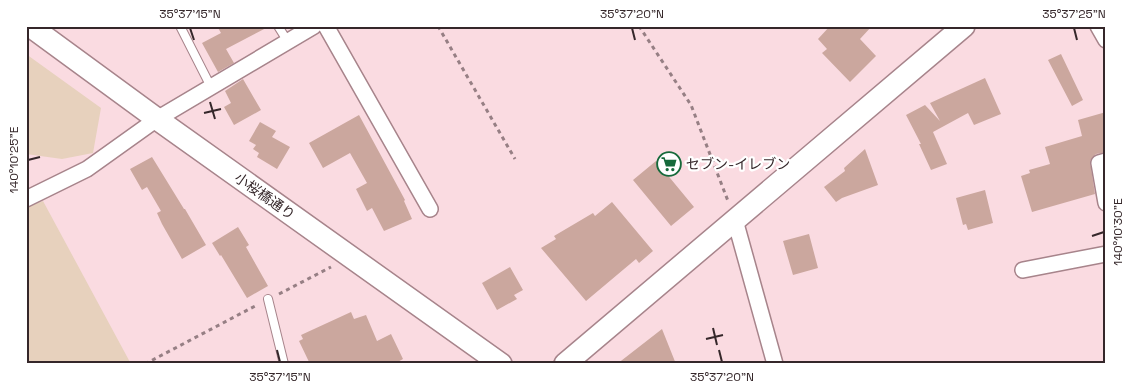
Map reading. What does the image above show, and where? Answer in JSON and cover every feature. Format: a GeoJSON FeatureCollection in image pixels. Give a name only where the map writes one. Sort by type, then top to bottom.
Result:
{"type":"FeatureCollection","features":[{"type":"Feature","properties":{"kind":"street","name":"小桜橋通り"},"geometry":{"type":"LineString","coordinates":[[30,26],[157,119],[501,364]]}},
{"type":"Feature","properties":{"kind":"street"},"geometry":{"type":"LineString","coordinates":[[26,199],[87,169],[157,119],[314,26]]}},
{"type":"Feature","properties":{"kind":"street"},"geometry":{"type":"LineString","coordinates":[[326,26],[430,209]]}},
{"type":"Feature","properties":{"kind":"street"},"geometry":{"type":"LineString","coordinates":[[565,364],[964,26]]}},
{"type":"Feature","properties":{"kind":"street"},"geometry":{"type":"LineString","coordinates":[[1098,26],[1106,40]]}},
{"type":"Feature","properties":{"kind":"street"},"geometry":{"type":"LineString","coordinates":[[1106,161],[1099,163],[1106,203]]}},
{"type":"Feature","properties":{"kind":"street"},"geometry":{"type":"LineString","coordinates":[[735,220],[775,364]]}},
{"type":"Feature","properties":{"kind":"street"},"geometry":{"type":"LineString","coordinates":[[1023,270],[1106,254]]}},
{"type":"Feature","properties":{"kind":"lane"},"geometry":{"type":"LineString","coordinates":[[180,26],[211,87]]}},
{"type":"Feature","properties":{"kind":"lane"},"geometry":{"type":"LineString","coordinates":[[278,26],[288,42]]}},
{"type":"Feature","properties":{"kind":"lane"},"geometry":{"type":"LineString","coordinates":[[268,299],[284,364]]}},
{"type":"Feature","properties":{"kind":"path"},"geometry":{"type":"LineString","coordinates":[[438,26],[515,159]]}},
{"type":"Feature","properties":{"kind":"path"},"geometry":{"type":"LineString","coordinates":[[640,26],[691,105],[735,220]]}},
{"type":"Feature","properties":{"kind":"path"},"geometry":{"type":"LineString","coordinates":[[145,364],[350,256]]}},
{"type":"Feature","properties":{"kind":"shaded area"},"geometry":{"type":"Polygon","coordinates":[[[26,54],[101,108],[93,153],[62,159],[26,154],[26,54]]]}},
{"type":"Feature","properties":{"kind":"shaded area"},"geometry":{"type":"Polygon","coordinates":[[[43,201],[131,364],[26,364],[26,207],[43,201]]]}},
{"type":"Feature","properties":{"kind":"building"},"geometry":{"type":"Polygon","coordinates":[[[217,26],[270,26],[226,49],[234,63],[218,72],[202,43],[221,33],[217,26]]]}},
{"type":"Feature","properties":{"kind":"building"},"geometry":{"type":"Polygon","coordinates":[[[830,26],[872,26],[860,39],[876,56],[850,82],[822,53],[827,49],[818,39],[830,26]]]}},
{"type":"Feature","properties":{"kind":"building"},"geometry":{"type":"Polygon","coordinates":[[[1061,54],[1083,100],[1072,106],[1048,60],[1061,54]]]}},
{"type":"Feature","properties":{"kind":"building"},"geometry":{"type":"Polygon","coordinates":[[[985,78],[1001,114],[974,125],[968,113],[933,132],[947,164],[931,170],[919,144],[921,144],[906,115],[925,105],[940,121],[930,103],[985,78]]]}},
{"type":"Feature","properties":{"kind":"building"},"geometry":{"type":"Polygon","coordinates":[[[243,79],[261,110],[234,125],[224,107],[231,103],[225,91],[243,79]]]}},
{"type":"Feature","properties":{"kind":"building"},"geometry":{"type":"Polygon","coordinates":[[[1106,112],[1106,152],[1096,154],[1090,161],[1095,194],[1032,212],[1021,176],[1030,173],[1029,170],[1050,164],[1045,147],[1082,136],[1078,120],[1106,112]]]}},
{"type":"Feature","properties":{"kind":"building"},"geometry":{"type":"Polygon","coordinates":[[[359,115],[405,200],[412,219],[384,231],[372,208],[367,211],[356,189],[367,183],[350,153],[323,168],[309,143],[359,115]]]}},
{"type":"Feature","properties":{"kind":"building"},"geometry":{"type":"Polygon","coordinates":[[[260,122],[276,131],[272,137],[290,147],[277,169],[257,157],[259,153],[253,149],[256,145],[249,141],[260,122]]]}},
{"type":"Feature","properties":{"kind":"building"},"geometry":{"type":"Polygon","coordinates":[[[865,149],[878,185],[836,202],[824,187],[845,171],[844,168],[865,149]]]}},
{"type":"Feature","properties":{"kind":"building"},"geometry":{"type":"Polygon","coordinates":[[[152,157],[206,245],[182,259],[157,213],[161,211],[147,187],[142,190],[130,169],[152,157]]]}},
{"type":"Feature","properties":{"kind":"building"},"geometry":{"type":"Polygon","coordinates":[[[656,161],[694,207],[671,226],[633,180],[656,161]]]}},
{"type":"Feature","properties":{"kind":"building"},"geometry":{"type":"Polygon","coordinates":[[[985,190],[993,223],[968,230],[966,224],[963,225],[956,198],[985,190]]]}},
{"type":"Feature","properties":{"kind":"building"},"geometry":{"type":"Polygon","coordinates":[[[612,202],[653,251],[639,263],[636,259],[586,301],[541,248],[556,239],[554,236],[593,213],[595,216],[612,202]]]}},
{"type":"Feature","properties":{"kind":"building"},"geometry":{"type":"Polygon","coordinates":[[[238,227],[249,245],[246,247],[268,286],[247,298],[212,243],[238,227]]]}},
{"type":"Feature","properties":{"kind":"building"},"geometry":{"type":"Polygon","coordinates":[[[809,234],[818,268],[793,275],[783,241],[809,234]]]}},
{"type":"Feature","properties":{"kind":"building"},"geometry":{"type":"Polygon","coordinates":[[[510,267],[523,290],[514,295],[517,299],[497,310],[482,283],[510,267]]]}},
{"type":"Feature","properties":{"kind":"building"},"geometry":{"type":"Polygon","coordinates":[[[351,312],[354,319],[366,315],[377,341],[391,334],[403,359],[394,364],[310,364],[299,341],[303,339],[301,335],[351,312]]]}},
{"type":"Feature","properties":{"kind":"building"},"geometry":{"type":"Polygon","coordinates":[[[662,329],[676,364],[617,364],[662,329]]]}},
{"type":"Feature","properties":{"kind":"place","name":"セブン-イレブン"},"geometry":{"type":"Point","coordinates":[669,164]}}]}
